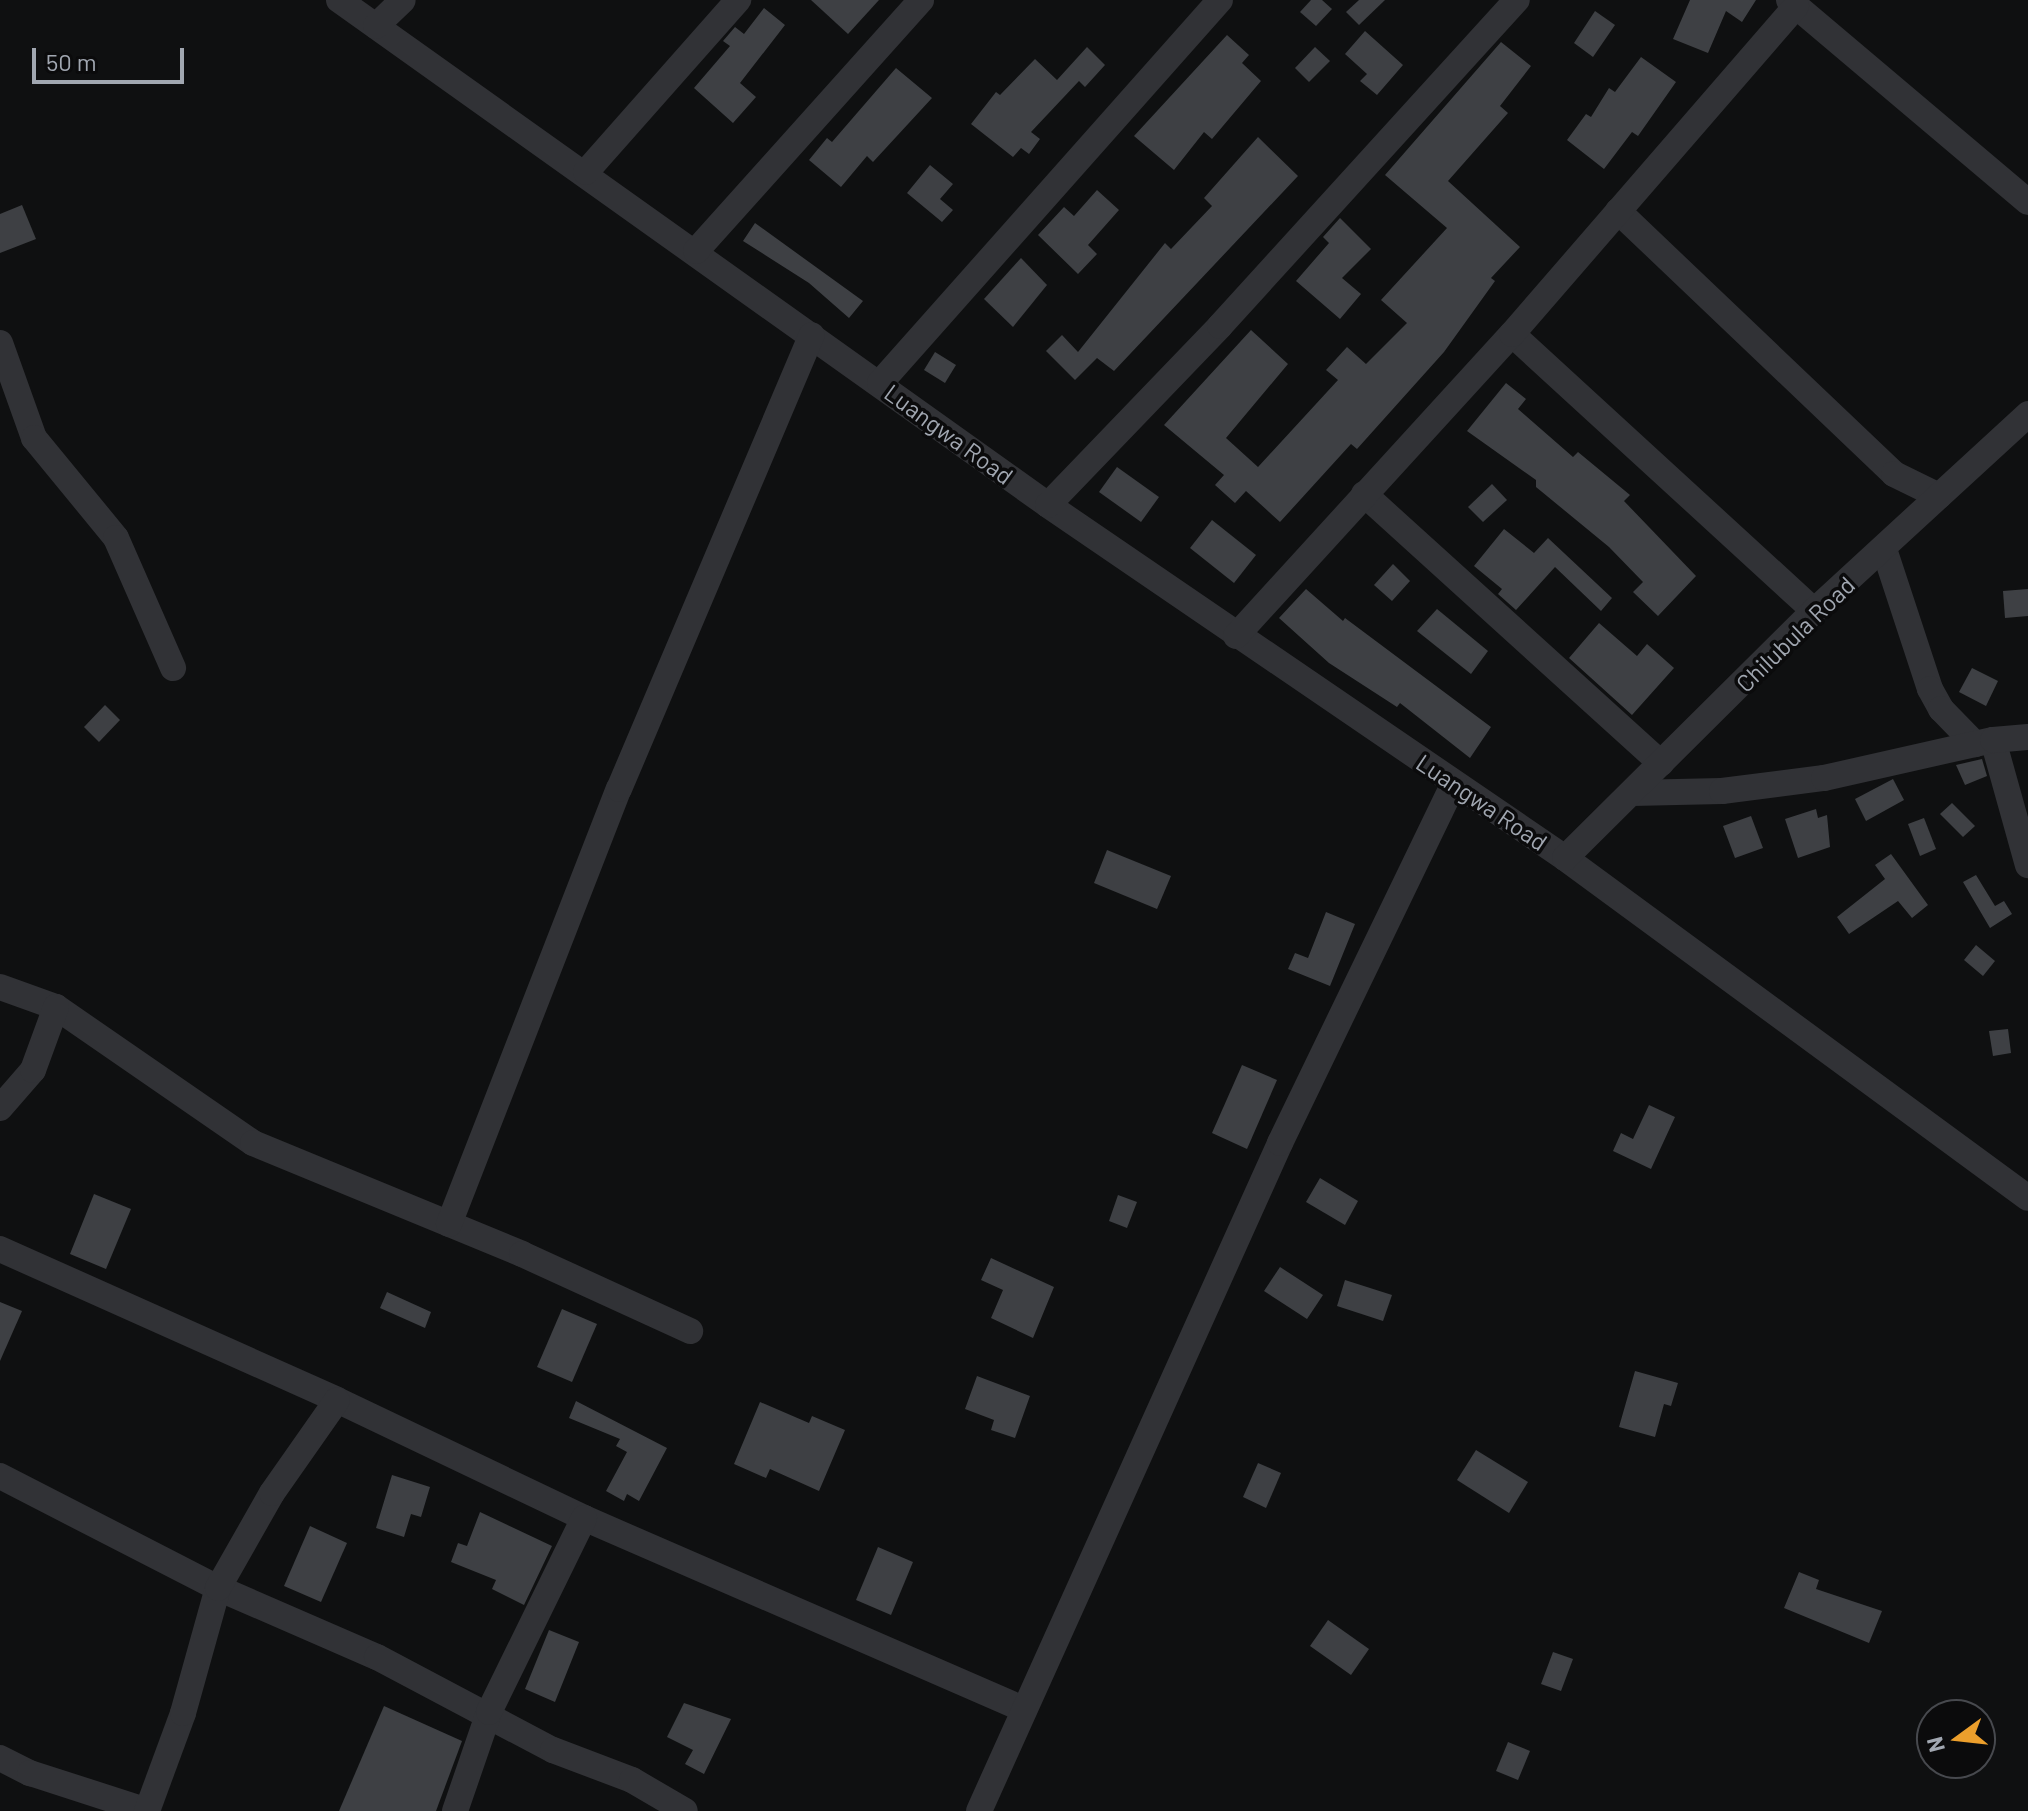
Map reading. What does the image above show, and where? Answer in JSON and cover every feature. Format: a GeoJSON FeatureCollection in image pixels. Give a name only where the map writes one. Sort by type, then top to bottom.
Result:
{"type":"FeatureCollection","features":[{"type":"Feature","properties":{"kind":"street","name":"Luangwa Road"},"geometry":{"type":"LineString","coordinates":[[339,0],[586,172],[1048,505],[1565,858],[2022,1184]]}},
{"type":"Feature","properties":{"kind":"street"},"geometry":{"type":"LineString","coordinates":[[376,26],[403,0]]}},
{"type":"Feature","properties":{"kind":"street"},"geometry":{"type":"LineString","coordinates":[[586,172],[738,0]]}},
{"type":"Feature","properties":{"kind":"street"},"geometry":{"type":"LineString","coordinates":[[696,251],[921,0]]}},
{"type":"Feature","properties":{"kind":"street"},"geometry":{"type":"LineString","coordinates":[[880,383],[1220,0]]}},
{"type":"Feature","properties":{"kind":"street"},"geometry":{"type":"LineString","coordinates":[[1048,505],[1220,326],[1517,0]]}},
{"type":"Feature","properties":{"kind":"street"},"geometry":{"type":"LineString","coordinates":[[1236,636],[1512,334],[1793,3],[2028,202]]}},
{"type":"Feature","properties":{"kind":"street"},"geometry":{"type":"LineString","coordinates":[[1618,211],[1894,474],[1939,496]]}},
{"type":"Feature","properties":{"kind":"street"},"geometry":{"type":"LineString","coordinates":[[1512,334],[1814,611]]}},
{"type":"Feature","properties":{"kind":"street"},"geometry":{"type":"LineString","coordinates":[[449,1224],[619,789],[812,335]]}},
{"type":"Feature","properties":{"kind":"street"},"geometry":{"type":"LineString","coordinates":[[0,343],[34,438],[116,538],[173,668]]}},
{"type":"Feature","properties":{"kind":"street","name":"Chilubula Road"},"geometry":{"type":"LineString","coordinates":[[1565,858],[1814,611],[2026,421]]}},
{"type":"Feature","properties":{"kind":"street"},"geometry":{"type":"LineString","coordinates":[[1364,494],[1661,763]]}},
{"type":"Feature","properties":{"kind":"street"},"geometry":{"type":"LineString","coordinates":[[1884,549],[1930,689],[1941,709],[1984,742],[2028,865]]}},
{"type":"Feature","properties":{"kind":"street"},"geometry":{"type":"LineString","coordinates":[[1632,793],[1722,791],[1824,778],[1984,742],[2028,737]]}},
{"type":"Feature","properties":{"kind":"street"},"geometry":{"type":"LineString","coordinates":[[979,1811],[1091,1570],[1280,1143],[1454,783]]}},
{"type":"Feature","properties":{"kind":"street"},"geometry":{"type":"LineString","coordinates":[[0,987],[56,1007],[253,1143],[449,1224],[690,1331]]}},
{"type":"Feature","properties":{"kind":"street"},"geometry":{"type":"LineString","coordinates":[[0,1108],[33,1070],[56,1007]]}},
{"type":"Feature","properties":{"kind":"street"},"geometry":{"type":"LineString","coordinates":[[0,1249],[337,1400],[584,1518],[1024,1709]]}},
{"type":"Feature","properties":{"kind":"street"},"geometry":{"type":"LineString","coordinates":[[0,1758],[30,1773],[148,1811],[183,1713],[218,1588],[272,1493],[337,1400]]}},
{"type":"Feature","properties":{"kind":"street"},"geometry":{"type":"LineString","coordinates":[[0,1476],[218,1588],[489,1712],[553,1750],[632,1780],[685,1811]]}},
{"type":"Feature","properties":{"kind":"street"},"geometry":{"type":"LineString","coordinates":[[455,1811],[489,1712],[584,1518]]}},
{"type":"Feature","properties":{"kind":"building"},"geometry":{"type":"Polygon","coordinates":[[[811,0],[879,0],[848,34],[811,0]]]}},
{"type":"Feature","properties":{"kind":"building"},"geometry":{"type":"Polygon","coordinates":[[[1311,0],[1322,0],[1332,9],[1316,26],[1300,12],[1311,0]]]}},
{"type":"Feature","properties":{"kind":"building"},"geometry":{"type":"Polygon","coordinates":[[[1359,0],[1385,0],[1359,25],[1346,12],[1359,0]]]}},
{"type":"Feature","properties":{"kind":"building"},"geometry":{"type":"Polygon","coordinates":[[[1690,0],[1756,0],[1742,22],[1726,11],[1708,53],[1673,39],[1690,0]]]}},
{"type":"Feature","properties":{"kind":"building"},"geometry":{"type":"Polygon","coordinates":[[[764,8],[785,25],[740,83],[756,97],[733,123],[694,88],[730,46],[723,41],[735,27],[744,34],[764,8]]]}},
{"type":"Feature","properties":{"kind":"building"},"geometry":{"type":"Polygon","coordinates":[[[1595,11],[1615,25],[1593,57],[1574,43],[1595,11]]]}},
{"type":"Feature","properties":{"kind":"building"},"geometry":{"type":"Polygon","coordinates":[[[1365,31],[1403,65],[1377,95],[1360,81],[1367,74],[1345,54],[1365,31]]]}},
{"type":"Feature","properties":{"kind":"building"},"geometry":{"type":"Polygon","coordinates":[[[1227,35],[1249,55],[1242,63],[1261,81],[1212,139],[1204,132],[1174,170],[1134,136],[1227,35]]]}},
{"type":"Feature","properties":{"kind":"building"},"geometry":{"type":"Polygon","coordinates":[[[1501,42],[1531,66],[1500,106],[1508,113],[1448,181],[1520,247],[1491,278],[1495,281],[1444,352],[1357,449],[1351,444],[1280,522],[1246,491],[1235,503],[1215,485],[1224,475],[1164,425],[1251,330],[1288,364],[1226,438],[1258,467],[1338,380],[1326,370],[1347,347],[1366,364],[1407,323],[1381,300],[1447,228],[1385,175],[1501,42]]]}},
{"type":"Feature","properties":{"kind":"building"},"geometry":{"type":"Polygon","coordinates":[[[1087,47],[1105,65],[1085,87],[1079,81],[1031,132],[1040,139],[1029,154],[1021,148],[1013,157],[971,124],[996,92],[1000,95],[1035,59],[1057,80],[1087,47]]]}},
{"type":"Feature","properties":{"kind":"building"},"geometry":{"type":"Polygon","coordinates":[[[1315,47],[1330,61],[1309,82],[1295,68],[1315,47]]]}},
{"type":"Feature","properties":{"kind":"building"},"geometry":{"type":"Polygon","coordinates":[[[1641,57],[1676,82],[1638,136],[1632,132],[1604,169],[1567,140],[1586,114],[1591,117],[1609,88],[1615,92],[1641,57]]]}},
{"type":"Feature","properties":{"kind":"building"},"geometry":{"type":"Polygon","coordinates":[[[896,68],[932,98],[873,162],[867,156],[841,187],[809,160],[827,138],[832,142],[896,68]]]}},
{"type":"Feature","properties":{"kind":"building"},"geometry":{"type":"Polygon","coordinates":[[[1258,137],[1298,176],[1114,371],[1097,358],[1075,380],[1046,351],[1062,335],[1078,352],[1165,243],[1171,249],[1212,206],[1204,198],[1258,137]]]}},
{"type":"Feature","properties":{"kind":"building"},"geometry":{"type":"Polygon","coordinates":[[[930,165],[953,184],[940,199],[953,210],[942,222],[907,193],[930,165]]]}},
{"type":"Feature","properties":{"kind":"building"},"geometry":{"type":"Polygon","coordinates":[[[1097,190],[1119,210],[1088,245],[1097,254],[1078,274],[1038,235],[1064,207],[1074,216],[1097,190]]]}},
{"type":"Feature","properties":{"kind":"building"},"geometry":{"type":"Polygon","coordinates":[[[22,205],[36,239],[0,253],[0,214],[22,205]]]}},
{"type":"Feature","properties":{"kind":"building"},"geometry":{"type":"Polygon","coordinates":[[[1340,218],[1371,249],[1342,278],[1361,294],[1340,319],[1296,281],[1329,243],[1323,237],[1340,218]]]}},
{"type":"Feature","properties":{"kind":"building"},"geometry":{"type":"Polygon","coordinates":[[[755,223],[863,301],[849,318],[809,283],[743,241],[755,223]]]}},
{"type":"Feature","properties":{"kind":"building"},"geometry":{"type":"Polygon","coordinates":[[[1021,258],[1047,285],[1013,327],[984,299],[1021,258]]]}},
{"type":"Feature","properties":{"kind":"building"},"geometry":{"type":"Polygon","coordinates":[[[935,352],[956,365],[945,383],[924,370],[935,352]]]}},
{"type":"Feature","properties":{"kind":"building"},"geometry":{"type":"Polygon","coordinates":[[[1506,383],[1526,399],[1518,409],[1573,457],[1578,452],[1630,495],[1624,501],[1696,576],[1658,616],[1633,592],[1643,582],[1609,547],[1536,487],[1536,480],[1467,431],[1506,383]]]}},
{"type":"Feature","properties":{"kind":"building"},"geometry":{"type":"Polygon","coordinates":[[[1117,467],[1159,497],[1141,522],[1099,492],[1117,467]]]}},
{"type":"Feature","properties":{"kind":"building"},"geometry":{"type":"Polygon","coordinates":[[[1492,484],[1507,500],[1483,522],[1468,507],[1492,484]]]}},
{"type":"Feature","properties":{"kind":"building"},"geometry":{"type":"Polygon","coordinates":[[[1212,520],[1256,555],[1234,583],[1190,548],[1212,520]]]}},
{"type":"Feature","properties":{"kind":"building"},"geometry":{"type":"Polygon","coordinates":[[[1504,529],[1534,553],[1548,538],[1612,598],[1601,611],[1555,567],[1516,610],[1498,594],[1502,589],[1474,566],[1504,529]]]}},
{"type":"Feature","properties":{"kind":"building"},"geometry":{"type":"Polygon","coordinates":[[[1393,564],[1410,581],[1392,601],[1374,585],[1393,564]]]}},
{"type":"Feature","properties":{"kind":"building"},"geometry":{"type":"Polygon","coordinates":[[[1306,589],[1343,621],[1345,618],[1491,727],[1470,758],[1400,703],[1397,707],[1329,663],[1279,618],[1306,589]]]}},
{"type":"Feature","properties":{"kind":"building"},"geometry":{"type":"Polygon","coordinates":[[[2028,589],[2028,616],[2005,618],[2003,591],[2028,589]]]}},
{"type":"Feature","properties":{"kind":"building"},"geometry":{"type":"Polygon","coordinates":[[[1437,609],[1488,651],[1471,674],[1417,631],[1437,609]]]}},
{"type":"Feature","properties":{"kind":"building"},"geometry":{"type":"Polygon","coordinates":[[[1599,623],[1637,656],[1647,644],[1674,668],[1632,715],[1569,658],[1599,623]]]}},
{"type":"Feature","properties":{"kind":"building"},"geometry":{"type":"Polygon","coordinates":[[[1972,668],[1998,681],[1986,706],[1959,692],[1972,668]]]}},
{"type":"Feature","properties":{"kind":"building"},"geometry":{"type":"Polygon","coordinates":[[[105,705],[120,720],[99,742],[84,727],[105,705]]]}},
{"type":"Feature","properties":{"kind":"building"},"geometry":{"type":"Polygon","coordinates":[[[1982,759],[1987,776],[1965,785],[1956,765],[1982,759]]]}},
{"type":"Feature","properties":{"kind":"building"},"geometry":{"type":"Polygon","coordinates":[[[1893,779],[1904,800],[1866,821],[1855,799],[1893,779]]]}},
{"type":"Feature","properties":{"kind":"building"},"geometry":{"type":"Polygon","coordinates":[[[1952,803],[1975,826],[1963,837],[1940,814],[1952,803]]]}},
{"type":"Feature","properties":{"kind":"building"},"geometry":{"type":"Polygon","coordinates":[[[1816,809],[1818,818],[1827,815],[1830,847],[1798,858],[1785,819],[1816,809]]]}},
{"type":"Feature","properties":{"kind":"building"},"geometry":{"type":"Polygon","coordinates":[[[1751,816],[1763,848],[1735,858],[1723,826],[1751,816]]]}},
{"type":"Feature","properties":{"kind":"building"},"geometry":{"type":"Polygon","coordinates":[[[1924,818],[1936,849],[1920,856],[1908,824],[1924,818]]]}},
{"type":"Feature","properties":{"kind":"building"},"geometry":{"type":"Polygon","coordinates":[[[1107,850],[1171,876],[1157,909],[1094,883],[1107,850]]]}},
{"type":"Feature","properties":{"kind":"building"},"geometry":{"type":"Polygon","coordinates":[[[1891,854],[1928,905],[1912,918],[1898,901],[1849,934],[1837,917],[1885,879],[1875,865],[1891,854]]]}},
{"type":"Feature","properties":{"kind":"building"},"geometry":{"type":"Polygon","coordinates":[[[1976,875],[1995,906],[2004,901],[2012,914],[1990,928],[1963,882],[1976,875]]]}},
{"type":"Feature","properties":{"kind":"building"},"geometry":{"type":"Polygon","coordinates":[[[1326,912],[1355,924],[1330,986],[1288,969],[1295,953],[1308,958],[1326,912]]]}},
{"type":"Feature","properties":{"kind":"building"},"geometry":{"type":"Polygon","coordinates":[[[1976,945],[1995,961],[1983,976],[1964,960],[1976,945]]]}},
{"type":"Feature","properties":{"kind":"building"},"geometry":{"type":"Polygon","coordinates":[[[2008,1029],[2011,1053],[1993,1056],[1989,1031],[2008,1029]]]}},
{"type":"Feature","properties":{"kind":"building"},"geometry":{"type":"Polygon","coordinates":[[[1242,1065],[1277,1080],[1247,1149],[1212,1133],[1242,1065]]]}},
{"type":"Feature","properties":{"kind":"building"},"geometry":{"type":"Polygon","coordinates":[[[1649,1105],[1675,1117],[1651,1169],[1613,1151],[1621,1133],[1633,1139],[1649,1105]]]}},
{"type":"Feature","properties":{"kind":"building"},"geometry":{"type":"Polygon","coordinates":[[[1320,1178],[1358,1201],[1345,1225],[1306,1202],[1320,1178]]]}},
{"type":"Feature","properties":{"kind":"building"},"geometry":{"type":"Polygon","coordinates":[[[94,1194],[131,1209],[106,1269],[70,1254],[94,1194]]]}},
{"type":"Feature","properties":{"kind":"building"},"geometry":{"type":"Polygon","coordinates":[[[1118,1195],[1137,1202],[1127,1228],[1109,1221],[1118,1195]]]}},
{"type":"Feature","properties":{"kind":"building"},"geometry":{"type":"Polygon","coordinates":[[[991,1258],[1054,1287],[1033,1338],[991,1318],[1003,1290],[981,1280],[991,1258]]]}},
{"type":"Feature","properties":{"kind":"building"},"geometry":{"type":"Polygon","coordinates":[[[1280,1267],[1323,1295],[1307,1319],[1264,1291],[1280,1267]]]}},
{"type":"Feature","properties":{"kind":"building"},"geometry":{"type":"Polygon","coordinates":[[[1345,1280],[1392,1295],[1383,1321],[1337,1306],[1345,1280]]]}},
{"type":"Feature","properties":{"kind":"building"},"geometry":{"type":"Polygon","coordinates":[[[387,1292],[431,1312],[425,1328],[380,1308],[387,1292]]]}},
{"type":"Feature","properties":{"kind":"building"},"geometry":{"type":"Polygon","coordinates":[[[0,1302],[22,1311],[0,1361],[0,1302]]]}},
{"type":"Feature","properties":{"kind":"building"},"geometry":{"type":"Polygon","coordinates":[[[562,1309],[597,1324],[572,1382],[537,1367],[562,1309]]]}},
{"type":"Feature","properties":{"kind":"building"},"geometry":{"type":"Polygon","coordinates":[[[1635,1371],[1678,1383],[1671,1406],[1664,1404],[1655,1437],[1619,1427],[1635,1371]]]}},
{"type":"Feature","properties":{"kind":"building"},"geometry":{"type":"Polygon","coordinates":[[[977,1376],[1030,1396],[1015,1438],[991,1430],[994,1420],[965,1409],[977,1376]]]}},
{"type":"Feature","properties":{"kind":"building"},"geometry":{"type":"Polygon","coordinates":[[[576,1401],[667,1448],[639,1501],[627,1494],[624,1501],[606,1491],[627,1452],[616,1446],[620,1439],[569,1418],[576,1401]]]}},
{"type":"Feature","properties":{"kind":"building"},"geometry":{"type":"Polygon","coordinates":[[[760,1402],[809,1423],[812,1416],[845,1430],[819,1491],[770,1469],[766,1478],[734,1464],[760,1402]]]}},
{"type":"Feature","properties":{"kind":"building"},"geometry":{"type":"Polygon","coordinates":[[[1476,1450],[1528,1482],[1509,1513],[1457,1480],[1476,1450]]]}},
{"type":"Feature","properties":{"kind":"building"},"geometry":{"type":"Polygon","coordinates":[[[1258,1463],[1281,1473],[1266,1508],[1243,1497],[1258,1463]]]}},
{"type":"Feature","properties":{"kind":"building"},"geometry":{"type":"Polygon","coordinates":[[[392,1475],[430,1487],[421,1517],[411,1514],[404,1537],[376,1528],[392,1475]]]}},
{"type":"Feature","properties":{"kind":"building"},"geometry":{"type":"Polygon","coordinates":[[[480,1512],[552,1546],[524,1605],[492,1589],[496,1580],[451,1562],[458,1543],[467,1546],[480,1512]]]}},
{"type":"Feature","properties":{"kind":"building"},"geometry":{"type":"Polygon","coordinates":[[[310,1526],[347,1543],[321,1602],[284,1586],[310,1526]]]}},
{"type":"Feature","properties":{"kind":"building"},"geometry":{"type":"Polygon","coordinates":[[[878,1547],[913,1562],[891,1615],[856,1600],[878,1547]]]}},
{"type":"Feature","properties":{"kind":"building"},"geometry":{"type":"Polygon","coordinates":[[[1799,1572],[1819,1580],[1816,1589],[1882,1611],[1869,1643],[1784,1608],[1799,1572]]]}},
{"type":"Feature","properties":{"kind":"building"},"geometry":{"type":"Polygon","coordinates":[[[1328,1620],[1369,1649],[1351,1675],[1310,1646],[1328,1620]]]}},
{"type":"Feature","properties":{"kind":"building"},"geometry":{"type":"Polygon","coordinates":[[[549,1630],[579,1642],[555,1702],[525,1689],[549,1630]]]}},
{"type":"Feature","properties":{"kind":"building"},"geometry":{"type":"Polygon","coordinates":[[[1553,1652],[1573,1659],[1561,1691],[1541,1684],[1553,1652]]]}},
{"type":"Feature","properties":{"kind":"building"},"geometry":{"type":"Polygon","coordinates":[[[684,1703],[731,1719],[704,1774],[685,1764],[693,1750],[667,1737],[684,1703]]]}},
{"type":"Feature","properties":{"kind":"building"},"geometry":{"type":"Polygon","coordinates":[[[384,1706],[462,1741],[436,1811],[339,1811],[384,1706]]]}},
{"type":"Feature","properties":{"kind":"building"},"geometry":{"type":"Polygon","coordinates":[[[1508,1742],[1530,1751],[1518,1780],[1496,1771],[1508,1742]]]}}]}
